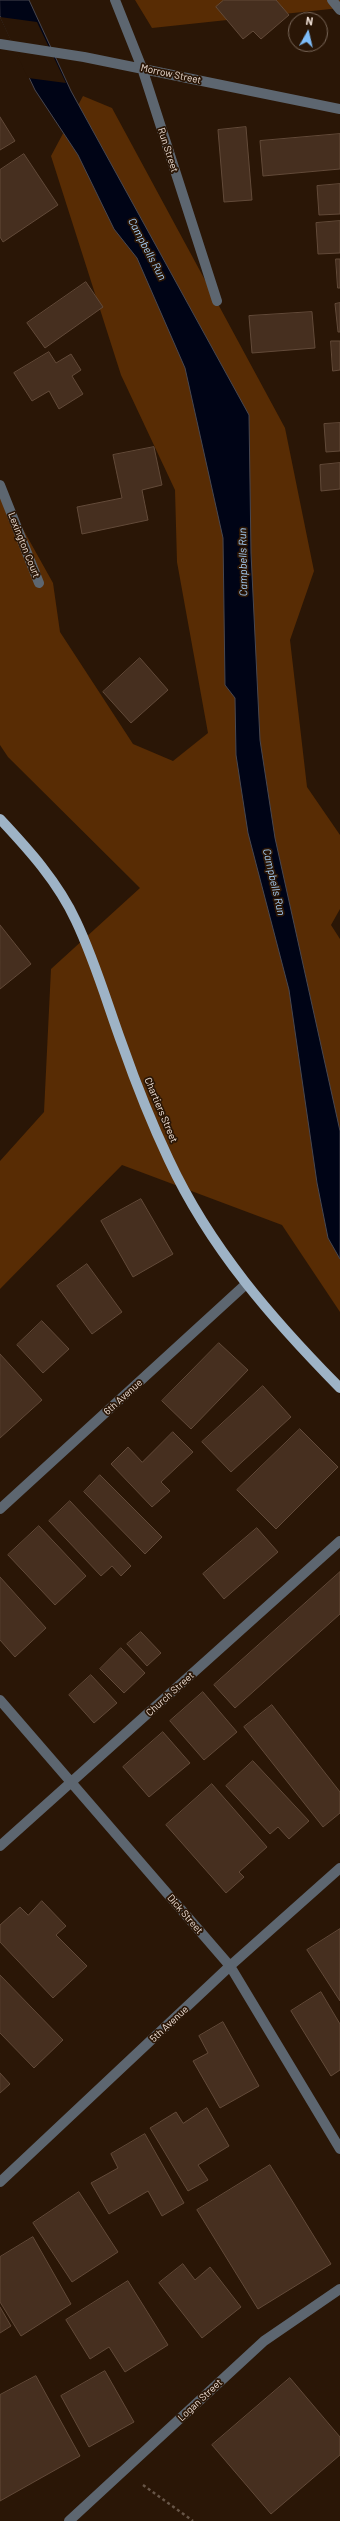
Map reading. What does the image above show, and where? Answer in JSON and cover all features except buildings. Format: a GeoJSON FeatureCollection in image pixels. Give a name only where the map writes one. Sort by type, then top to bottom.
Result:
{"type":"FeatureCollection","features":[{"type":"Feature","properties":{"kind":"main road","name":"Chartiers Street"},"geometry":{"type":"LineString","coordinates":[[0,819],[50,876],[76,920],[96,968],[148,1113],[170,1162],[214,1239],[245,1285],[340,1388]]}},
{"type":"Feature","properties":{"kind":"street","name":"Run Street"},"geometry":{"type":"LineString","coordinates":[[116,0],[142,68],[217,301]]}},
{"type":"Feature","properties":{"kind":"street"},"geometry":{"type":"LineString","coordinates":[[332,0],[340,10]]}},
{"type":"Feature","properties":{"kind":"street","name":"Morrow Street"},"geometry":{"type":"LineString","coordinates":[[0,44],[142,68],[340,109]]}},
{"type":"Feature","properties":{"kind":"street","name":"Lexington Court"},"geometry":{"type":"LineString","coordinates":[[0,485],[39,583]]}},
{"type":"Feature","properties":{"kind":"street","name":"6th Avenue"},"geometry":{"type":"LineString","coordinates":[[0,1509],[245,1285]]}},
{"type":"Feature","properties":{"kind":"street","name":"Church Street"},"geometry":{"type":"LineString","coordinates":[[0,1846],[340,1541]]}},
{"type":"Feature","properties":{"kind":"street","name":"Dick Street"},"geometry":{"type":"LineString","coordinates":[[0,1700],[230,1966],[340,2149]]}},
{"type":"Feature","properties":{"kind":"street","name":"5th Avenue"},"geometry":{"type":"LineString","coordinates":[[0,2182],[230,1966],[340,1868]]}},
{"type":"Feature","properties":{"kind":"street","name":"Logan Street"},"geometry":{"type":"LineString","coordinates":[[69,2521],[264,2341],[340,2289]]}},
{"type":"Feature","properties":{"kind":"path"},"geometry":{"type":"LineString","coordinates":[[123,2471],[193,2521]]}},
{"type":"Feature","properties":{"kind":"shaded area"},"geometry":{"type":"Polygon","coordinates":[[[135,0],[340,0],[340,8],[288,12],[288,14],[152,28],[135,0]]]}},
{"type":"Feature","properties":{"kind":"shaded area"},"geometry":{"type":"Polygon","coordinates":[[[83,96],[112,108],[285,428],[314,571],[290,640],[307,787],[340,835],[340,909],[331,925],[340,939],[340,1312],[282,1225],[122,1165],[0,1289],[0,1161],[44,1112],[51,969],[140,888],[8,757],[0,745],[0,488],[53,583],[60,632],[133,744],[173,761],[208,733],[177,562],[175,490],[121,375],[51,156],[83,96]]]}},
{"type":"Feature","properties":{"kind":"water","name":"Campbells Run"},"geometry":{"type":"Polygon","coordinates":[[[0,0],[29,0],[71,91],[249,415],[251,553],[260,740],[275,838],[340,1131],[340,1259],[328,1238],[317,1183],[289,990],[248,833],[236,755],[235,698],[225,685],[223,538],[185,368],[137,258],[114,229],[78,155],[35,90],[0,16],[0,0]]]}},
{"type":"Feature","properties":{"kind":"pier"},"geometry":{"type":"Polygon","coordinates":[[[0,17],[37,22],[66,83],[28,78],[0,17]]]}}]}
